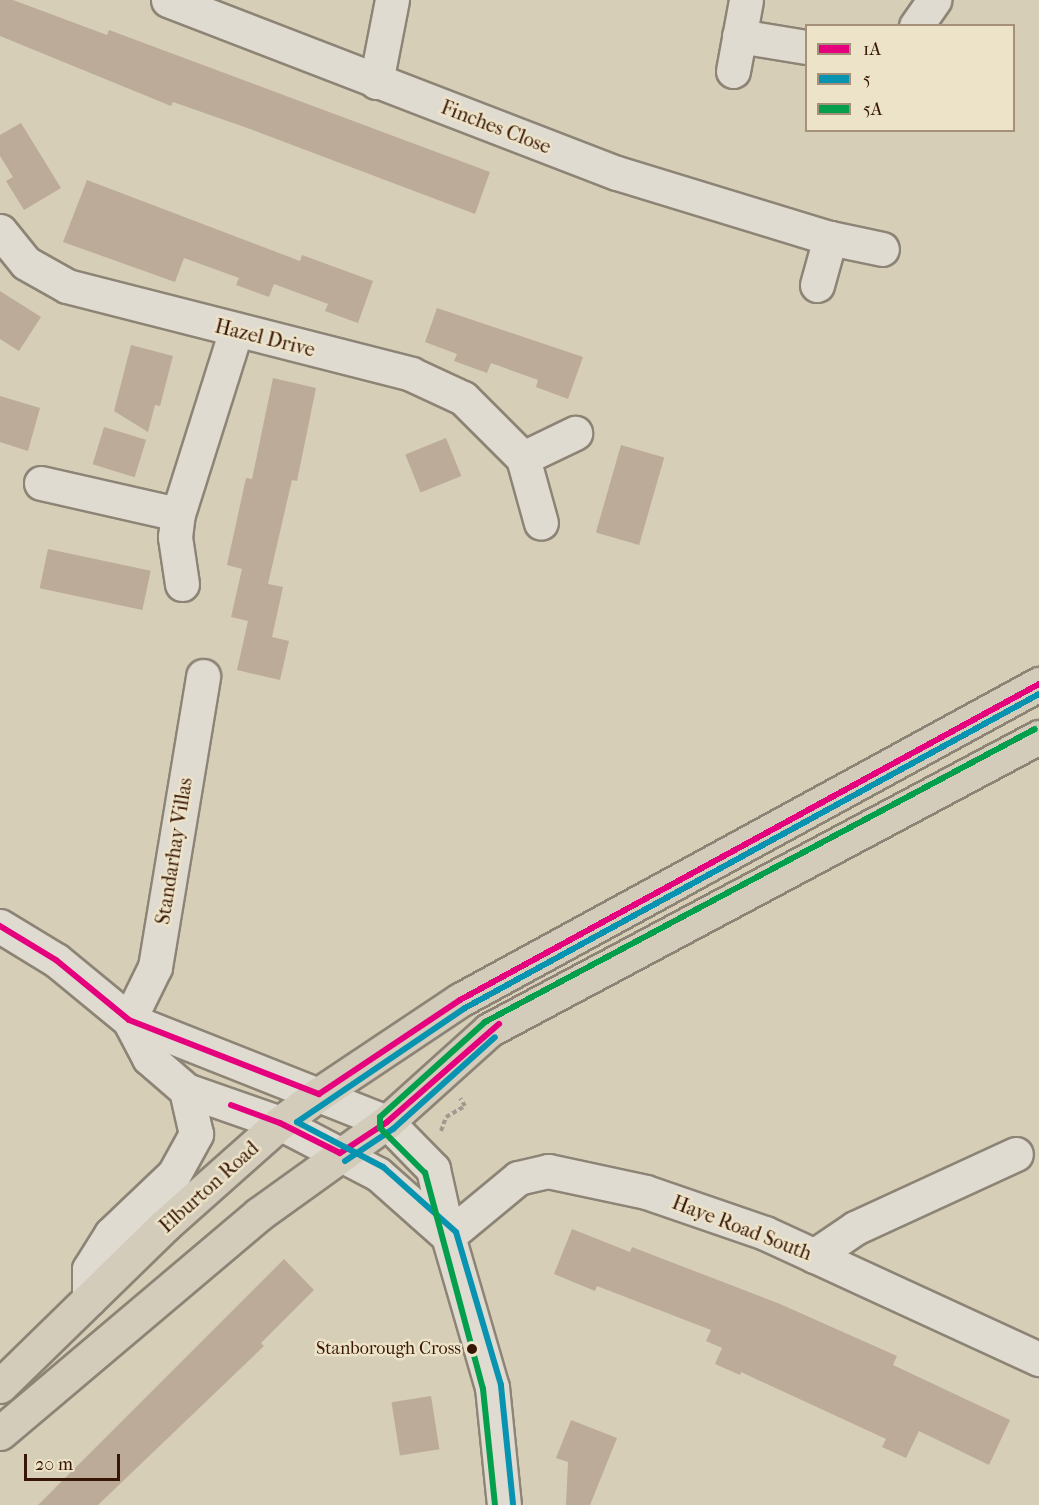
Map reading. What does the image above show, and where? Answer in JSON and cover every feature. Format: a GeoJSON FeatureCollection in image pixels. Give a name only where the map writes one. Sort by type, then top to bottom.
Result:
{"type":"FeatureCollection","features":[{"type":"Feature","properties":{"kind":"main road","name":"Elburton Road"},"geometry":{"type":"LineString","coordinates":[[0,1386],[89,1299],[280,1123],[319,1094],[460,1000],[1039,684]]}},
{"type":"Feature","properties":{"kind":"main road"},"geometry":{"type":"LineString","coordinates":[[0,1433],[259,1215],[340,1153],[387,1122],[489,1030],[1039,737]]}},
{"type":"Feature","properties":{"kind":"street","name":"Finches Close"},"geometry":{"type":"LineString","coordinates":[[168,0],[617,173],[830,238],[882,249]]}},
{"type":"Feature","properties":{"kind":"street"},"geometry":{"type":"LineString","coordinates":[[376,82],[392,0]]}},
{"type":"Feature","properties":{"kind":"street"},"geometry":{"type":"LineString","coordinates":[[733,71],[746,0]]}},
{"type":"Feature","properties":{"kind":"street"},"geometry":{"type":"LineString","coordinates":[[917,24],[934,0]]}},
{"type":"Feature","properties":{"kind":"street"},"geometry":{"type":"LineString","coordinates":[[739,36],[805,47]]}},
{"type":"Feature","properties":{"kind":"street","name":"Hazel Drive"},"geometry":{"type":"LineString","coordinates":[[0,231],[27,263],[67,286],[411,374],[463,398],[523,458],[541,523]]}},
{"type":"Feature","properties":{"kind":"street"},"geometry":{"type":"LineString","coordinates":[[817,285],[830,238]]}},
{"type":"Feature","properties":{"kind":"street"},"geometry":{"type":"LineString","coordinates":[[182,584],[175,537],[178,514],[236,330]]}},
{"type":"Feature","properties":{"kind":"street"},"geometry":{"type":"LineString","coordinates":[[523,458],[575,433]]}},
{"type":"Feature","properties":{"kind":"street"},"geometry":{"type":"LineString","coordinates":[[41,483],[178,514]]}},
{"type":"Feature","properties":{"kind":"street","name":"Standarhay Villas"},"geometry":{"type":"LineString","coordinates":[[129,1020],[155,967],[202,676]]}},
{"type":"Feature","properties":{"kind":"street"},"geometry":{"type":"LineString","coordinates":[[0,926],[56,960],[129,1020],[387,1122],[433,1169],[448,1236],[492,1388],[504,1505]]}},
{"type":"Feature","properties":{"kind":"street"},"geometry":{"type":"LineString","coordinates":[[129,1020],[149,1058],[186,1090],[280,1123],[378,1174],[448,1236]]}},
{"type":"Feature","properties":{"kind":"street"},"geometry":{"type":"LineString","coordinates":[[89,1299],[89,1269],[111,1234],[174,1174],[196,1134],[186,1090]]}},
{"type":"Feature","properties":{"kind":"street"},"geometry":{"type":"LineString","coordinates":[[814,1256],[855,1228],[1016,1154]]}},
{"type":"Feature","properties":{"kind":"street","name":"Haye Road South"},"geometry":{"type":"LineString","coordinates":[[448,1236],[518,1178],[548,1171],[646,1192],[765,1233],[1039,1359]]}},
{"type":"Feature","properties":{"kind":"building"},"geometry":{"type":"Polygon","coordinates":[[[0,0],[13,0],[107,35],[109,30],[490,172],[475,214],[253,130],[173,102],[171,106],[0,36],[0,0]]]}},
{"type":"Feature","properties":{"kind":"building"},"geometry":{"type":"Polygon","coordinates":[[[21,123],[61,188],[24,210],[6,181],[13,177],[0,156],[0,135],[21,123]]]}},
{"type":"Feature","properties":{"kind":"building"},"geometry":{"type":"Polygon","coordinates":[[[87,180],[300,261],[302,255],[373,281],[358,323],[325,311],[328,304],[274,284],[269,297],[236,285],[239,278],[184,258],[175,282],[63,242],[87,180]]]}},
{"type":"Feature","properties":{"kind":"building"},"geometry":{"type":"Polygon","coordinates":[[[0,291],[41,317],[19,351],[0,339],[0,291]]]}},
{"type":"Feature","properties":{"kind":"building"},"geometry":{"type":"Polygon","coordinates":[[[437,308],[583,357],[568,399],[536,387],[538,380],[491,363],[487,373],[454,361],[457,354],[425,342],[437,308]]]}},
{"type":"Feature","properties":{"kind":"building"},"geometry":{"type":"Polygon","coordinates":[[[131,345],[173,356],[160,406],[155,405],[148,432],[114,411],[131,345]]]}},
{"type":"Feature","properties":{"kind":"building"},"geometry":{"type":"Polygon","coordinates":[[[273,378],[316,388],[297,481],[292,480],[268,584],[283,587],[272,637],[289,641],[280,680],[237,670],[248,621],[231,617],[242,569],[227,565],[246,478],[252,479],[273,378]]]}},
{"type":"Feature","properties":{"kind":"building"},"geometry":{"type":"Polygon","coordinates":[[[0,396],[40,408],[28,451],[0,442],[0,396]]]}},
{"type":"Feature","properties":{"kind":"building"},"geometry":{"type":"Polygon","coordinates":[[[104,427],[146,440],[135,477],[93,464],[104,427]]]}},
{"type":"Feature","properties":{"kind":"building"},"geometry":{"type":"Polygon","coordinates":[[[446,438],[461,476],[421,492],[405,454],[446,438]]]}},
{"type":"Feature","properties":{"kind":"building"},"geometry":{"type":"Polygon","coordinates":[[[621,445],[664,457],[639,545],[596,532],[621,445]]]}},
{"type":"Feature","properties":{"kind":"building"},"geometry":{"type":"Polygon","coordinates":[[[48,549],[151,571],[142,610],[40,588],[48,549]]]}},
{"type":"Feature","properties":{"kind":"building"},"geometry":{"type":"Polygon","coordinates":[[[572,1229],[630,1252],[632,1247],[780,1304],[897,1356],[893,1365],[1010,1420],[989,1465],[919,1431],[906,1458],[882,1447],[886,1439],[741,1372],[740,1375],[715,1364],[722,1348],[706,1341],[711,1330],[597,1286],[595,1291],[554,1274],[572,1229]]]}},
{"type":"Feature","properties":{"kind":"building"},"geometry":{"type":"Polygon","coordinates":[[[284,1259],[314,1290],[261,1343],[264,1346],[98,1505],[38,1505],[284,1259]]]}},
{"type":"Feature","properties":{"kind":"building"},"geometry":{"type":"Polygon","coordinates":[[[431,1396],[439,1449],[400,1456],[391,1402],[431,1396]]]}},
{"type":"Feature","properties":{"kind":"building"},"geometry":{"type":"Polygon","coordinates":[[[571,1420],[617,1438],[590,1505],[566,1505],[568,1462],[556,1458],[571,1420]]]}},
{"type":"Feature","properties":{"kind":"transit line","name":"1A"},"geometry":{"type":"LineString","coordinates":[[0,926],[56,960],[129,1020],[319,1094],[460,1000],[1039,684]]}},
{"type":"Feature","properties":{"kind":"transit line","name":"5"},"geometry":{"type":"LineString","coordinates":[[513,1504],[501,1385],[456,1232],[383,1167],[297,1122],[465,1008],[1039,694]]}},
{"type":"Feature","properties":{"kind":"transit line","name":"5A"},"geometry":{"type":"LineString","coordinates":[[495,1505],[483,1389],[425,1173],[380,1128],[380,1117],[485,1022],[1035,729]]}},
{"type":"Feature","properties":{"kind":"transit line","name":"1A"},"geometry":{"type":"LineString","coordinates":[[231,1105],[280,1123],[340,1153],[387,1122],[499,1024]]}},
{"type":"Feature","properties":{"kind":"transit line","name":"5"},"geometry":{"type":"LineString","coordinates":[[345,1161],[393,1129],[495,1037]]}},
{"type":"Feature","properties":{"kind":"place","name":"Stanborough Cross"},"geometry":{"type":"Point","coordinates":[472,1349]}}]}
